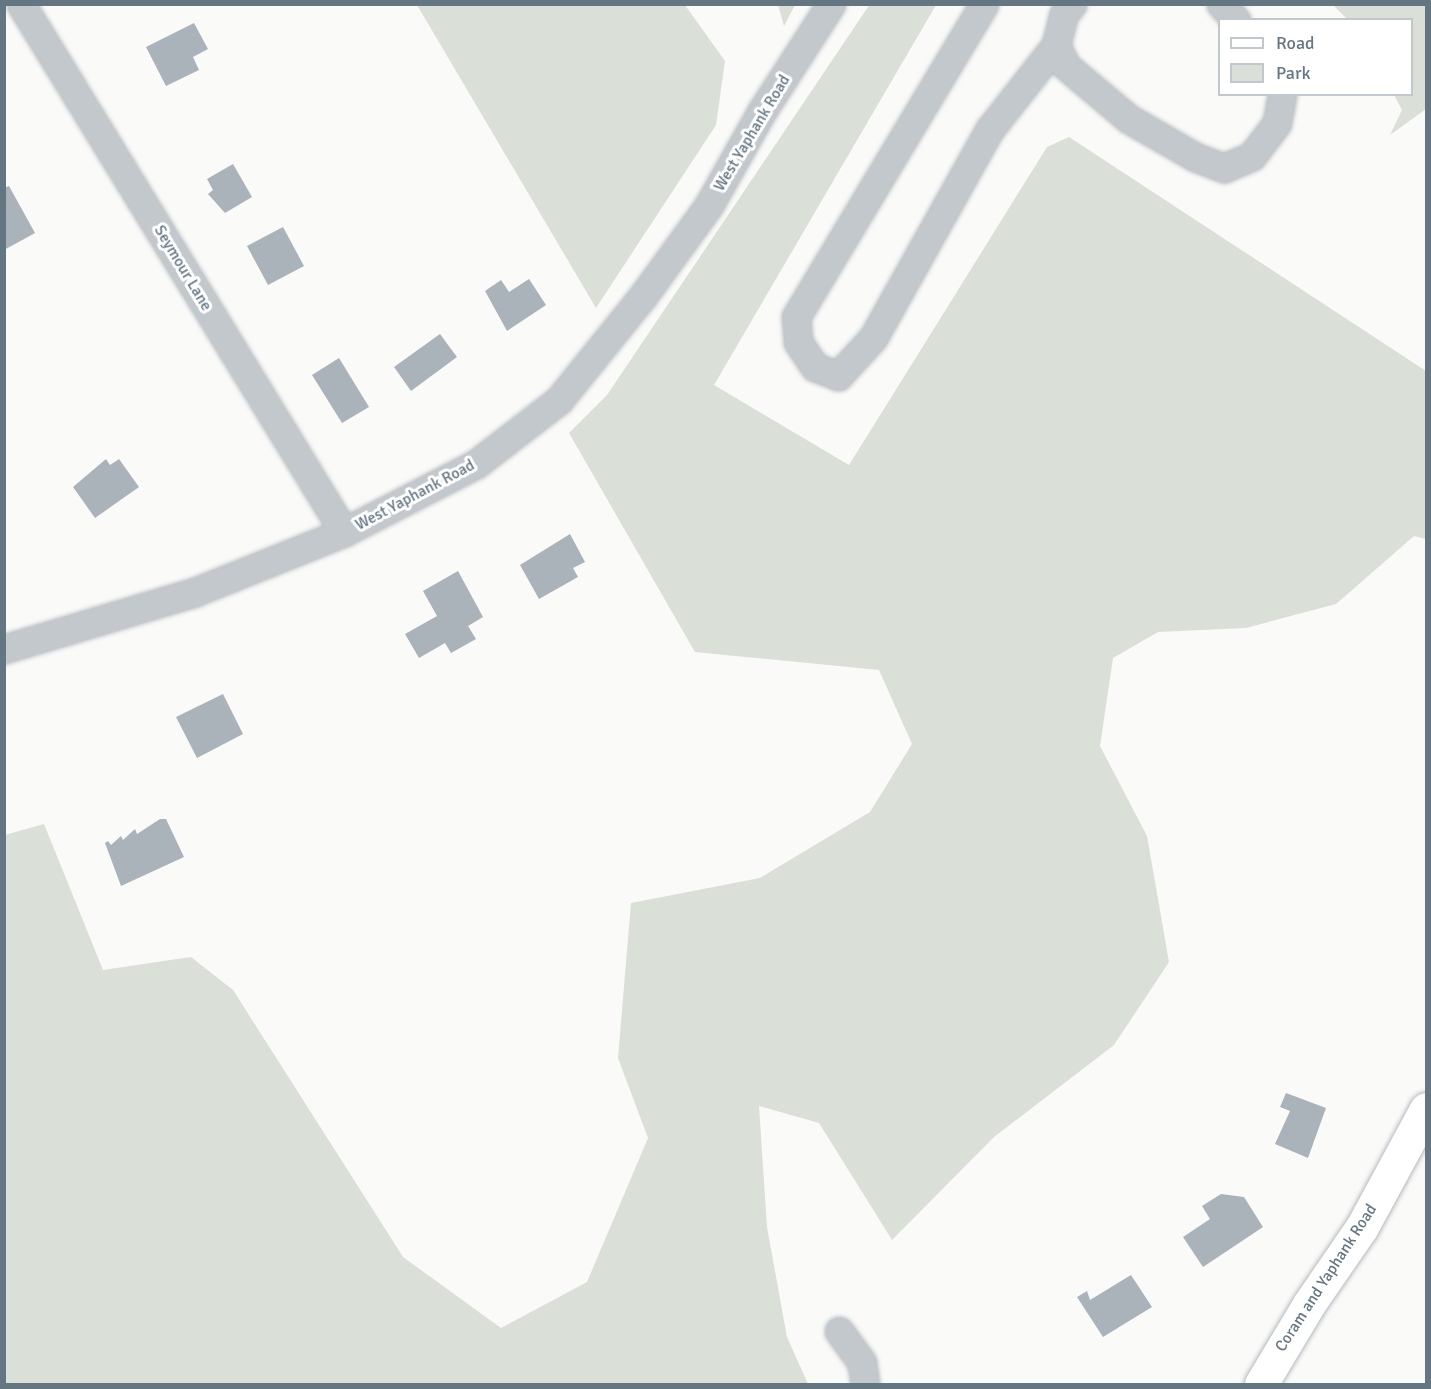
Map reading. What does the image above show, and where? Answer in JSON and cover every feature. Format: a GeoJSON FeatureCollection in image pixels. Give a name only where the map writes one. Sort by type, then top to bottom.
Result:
{"type":"FeatureCollection","features":[{"type":"Feature","properties":{"kind":"main road","name":"Coram and Yaphank Road"},"geometry":{"type":"LineString","coordinates":[[1261,1384],[1308,1304],[1362,1227],[1426,1109]]}},
{"type":"Feature","properties":{"kind":"street","name":"Seymour Lane"},"geometry":{"type":"LineString","coordinates":[[21,4],[344,532]]}},
{"type":"Feature","properties":{"kind":"street","name":"West Yaphank Road"},"geometry":{"type":"LineString","coordinates":[[4,649],[195,592],[344,532],[476,465],[559,400],[643,297],[709,205],[762,111],[831,4]]}},
{"type":"Feature","properties":{"kind":"street"},"geometry":{"type":"LineString","coordinates":[[984,4],[796,317],[798,342],[815,367],[838,376],[873,338],[990,129],[1056,45],[1064,14],[1072,4]]}},
{"type":"Feature","properties":{"kind":"street"},"geometry":{"type":"LineString","coordinates":[[1221,4],[1234,18]]}},
{"type":"Feature","properties":{"kind":"street"},"geometry":{"type":"LineString","coordinates":[[1056,45],[1066,66],[1129,118],[1196,157],[1224,168],[1252,156],[1276,123],[1282,96]]}},
{"type":"Feature","properties":{"kind":"street"},"geometry":{"type":"LineString","coordinates":[[839,1331],[862,1363],[865,1384]]}},
{"type":"Feature","properties":{"kind":"green space"},"geometry":{"type":"Polygon","coordinates":[[[870,4],[936,5],[714,385],[849,465],[1047,147],[1069,137],[1426,371],[1426,539],[1414,536],[1336,604],[1246,628],[1158,632],[1113,658],[1100,746],[1147,836],[1169,962],[1114,1045],[994,1137],[892,1240],[819,1123],[759,1106],[767,1227],[787,1337],[808,1384],[5,1384],[5,835],[44,824],[103,970],[191,957],[233,990],[403,1257],[501,1328],[587,1282],[648,1138],[618,1058],[631,903],[760,878],[870,812],[912,744],[879,670],[695,652],[569,433],[607,395],[870,4]]]}},
{"type":"Feature","properties":{"kind":"green space"},"geometry":{"type":"Polygon","coordinates":[[[417,5],[685,5],[725,61],[716,125],[596,308],[417,5]]]}},
{"type":"Feature","properties":{"kind":"green space"},"geometry":{"type":"Polygon","coordinates":[[[778,5],[795,5],[784,26],[778,5]]]}},
{"type":"Feature","properties":{"kind":"green space"},"geometry":{"type":"Polygon","coordinates":[[[1333,5],[1426,5],[1426,109],[1390,135],[1402,110],[1395,96],[1413,96],[1413,18],[1346,18],[1333,5]]]}},
{"type":"Feature","properties":{"kind":"building"},"geometry":{"type":"Polygon","coordinates":[[[194,23],[208,49],[193,57],[199,70],[166,86],[146,47],[194,23]]]}},
{"type":"Feature","properties":{"kind":"building"},"geometry":{"type":"Polygon","coordinates":[[[233,164],[252,197],[225,213],[208,194],[213,190],[207,179],[233,164]]]}},
{"type":"Feature","properties":{"kind":"building"},"geometry":{"type":"Polygon","coordinates":[[[9,186],[35,233],[4,250],[4,188],[9,186]]]}},
{"type":"Feature","properties":{"kind":"building"},"geometry":{"type":"Polygon","coordinates":[[[283,227],[304,266],[268,285],[247,246],[283,227]]]}},
{"type":"Feature","properties":{"kind":"building"},"geometry":{"type":"Polygon","coordinates":[[[529,279],[546,305],[507,331],[485,291],[501,280],[509,292],[529,279]]]}},
{"type":"Feature","properties":{"kind":"building"},"geometry":{"type":"Polygon","coordinates":[[[440,334],[457,357],[411,391],[394,367],[440,334]]]}},
{"type":"Feature","properties":{"kind":"building"},"geometry":{"type":"Polygon","coordinates":[[[339,358],[369,407],[342,423],[312,375],[339,358]]]}},
{"type":"Feature","properties":{"kind":"building"},"geometry":{"type":"Polygon","coordinates":[[[106,459],[110,465],[119,459],[139,487],[95,518],[73,487],[106,459]]]}},
{"type":"Feature","properties":{"kind":"building"},"geometry":{"type":"Polygon","coordinates":[[[570,534],[585,562],[573,568],[578,577],[539,599],[520,565],[570,534]]]}},
{"type":"Feature","properties":{"kind":"building"},"geometry":{"type":"Polygon","coordinates":[[[458,571],[483,617],[468,626],[476,639],[451,653],[445,643],[419,658],[405,634],[437,616],[423,591],[458,571]]]}},
{"type":"Feature","properties":{"kind":"building"},"geometry":{"type":"Polygon","coordinates":[[[223,694],[243,734],[197,758],[176,717],[223,694]]]}},
{"type":"Feature","properties":{"kind":"building"},"geometry":{"type":"Polygon","coordinates":[[[160,819],[166,819],[184,857],[121,886],[105,843],[108,841],[111,845],[121,836],[123,840],[135,829],[137,834],[160,819]]]}},
{"type":"Feature","properties":{"kind":"building"},"geometry":{"type":"Polygon","coordinates":[[[1286,1093],[1326,1108],[1308,1158],[1275,1144],[1290,1111],[1280,1107],[1286,1093]]]}},
{"type":"Feature","properties":{"kind":"building"},"geometry":{"type":"Polygon","coordinates":[[[1221,1194],[1244,1197],[1263,1227],[1203,1267],[1183,1237],[1210,1219],[1202,1206],[1221,1194]]]}},
{"type":"Feature","properties":{"kind":"building"},"geometry":{"type":"Polygon","coordinates":[[[1131,1275],[1152,1307],[1103,1337],[1077,1297],[1087,1291],[1090,1300],[1131,1275]]]}}]}
